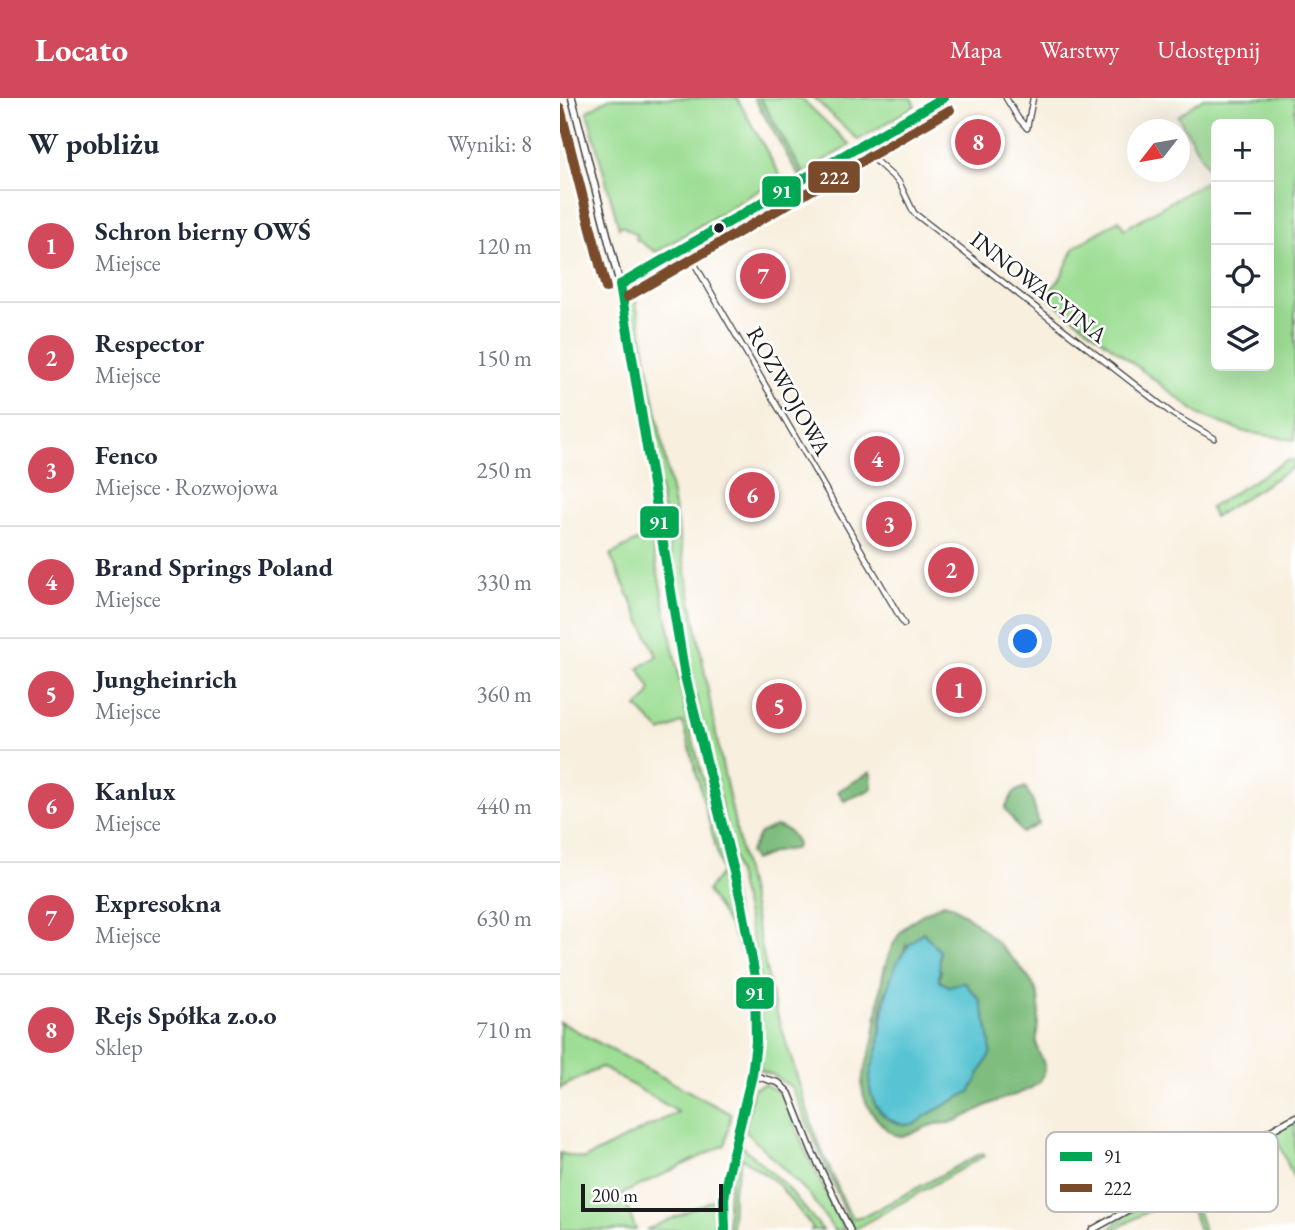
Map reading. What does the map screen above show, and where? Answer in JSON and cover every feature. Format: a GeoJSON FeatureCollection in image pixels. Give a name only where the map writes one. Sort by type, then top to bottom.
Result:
{"type":"FeatureCollection","features":[{"type":"Feature","properties":{"kind":"main road"},"geometry":{"type":"LineString","coordinates":[[572,98],[620,285],[685,676],[751,948],[757,1003],[752,1074],[724,1199],[724,1230]]}},
{"type":"Feature","properties":{"kind":"street"},"geometry":{"type":"LineString","coordinates":[[620,285],[943,98]]}},
{"type":"Feature","properties":{"kind":"street"},"geometry":{"type":"LineString","coordinates":[[1006,98],[1027,128],[1033,98]]}},
{"type":"Feature","properties":{"kind":"street","name":"INNOWACYJNA"},"geometry":{"type":"LineString","coordinates":[[860,147],[899,182],[914,213],[1174,415],[1214,438]]}},
{"type":"Feature","properties":{"kind":"street","name":"ROZWOJOWA"},"geometry":{"type":"LineString","coordinates":[[686,249],[904,624]]}},
{"type":"Feature","properties":{"kind":"street"},"geometry":{"type":"LineString","coordinates":[[752,1074],[779,1083],[789,1093],[816,1162],[850,1230]]}},
{"type":"Feature","properties":{"kind":"street"},"geometry":{"type":"LineString","coordinates":[[1268,1132],[1295,1117]]}},
{"type":"Feature","properties":{"kind":"street"},"geometry":{"type":"LineString","coordinates":[[1092,1230],[1124,1212]]}},
{"type":"Feature","properties":{"kind":"green space"},"geometry":{"type":"Polygon","coordinates":[[[610,98],[737,98],[781,177],[656,252],[636,239],[637,235],[621,225],[619,228],[587,111],[610,98]]]}},
{"type":"Feature","properties":{"kind":"green space"},"geometry":{"type":"Polygon","coordinates":[[[754,98],[760,98],[803,173],[799,176],[754,98]]]}},
{"type":"Feature","properties":{"kind":"green space"},"geometry":{"type":"Polygon","coordinates":[[[760,98],[801,98],[850,145],[803,173],[760,98]]]}},
{"type":"Feature","properties":{"kind":"green space"},"geometry":{"type":"Polygon","coordinates":[[[814,98],[911,98],[915,106],[858,140],[814,98]]]}},
{"type":"Feature","properties":{"kind":"green space"},"geometry":{"type":"Polygon","coordinates":[[[1203,98],[1295,98],[1295,440],[1245,432],[1200,415],[1046,296],[1060,279],[1075,247],[1119,220],[1124,229],[1211,178],[1211,371],[1274,371],[1274,119],[1211,119],[1211,174],[1190,137],[1190,119],[1180,119],[1178,116],[1203,98]]]}},
{"type":"Feature","properties":{"kind":"green space"},"geometry":{"type":"Polygon","coordinates":[[[785,203],[795,205],[635,296],[719,750],[773,1001],[816,1137],[847,1209],[854,1218],[867,1215],[982,1153],[984,1156],[853,1230],[792,1088],[760,1070],[758,963],[691,677],[626,288],[715,238],[785,203]]]}},
{"type":"Feature","properties":{"kind":"green space"},"geometry":{"type":"Polygon","coordinates":[[[1295,460],[1295,466],[1214,517],[1210,508],[1285,461],[1295,460]]]}},
{"type":"Feature","properties":{"kind":"green space"},"geometry":{"type":"Polygon","coordinates":[[[650,534],[688,722],[730,881],[742,953],[731,929],[707,891],[722,871],[683,722],[661,732],[637,707],[646,699],[651,689],[639,668],[657,656],[610,555],[650,534]]]}},
{"type":"Feature","properties":{"kind":"green space"},"geometry":{"type":"Polygon","coordinates":[[[871,772],[872,789],[844,801],[838,791],[871,772]]]}},
{"type":"Feature","properties":{"kind":"green space"},"geometry":{"type":"Polygon","coordinates":[[[1025,787],[1032,799],[1039,824],[1022,833],[1005,808],[1014,792],[1025,787]]]}},
{"type":"Feature","properties":{"kind":"green space"},"geometry":{"type":"Polygon","coordinates":[[[776,826],[790,832],[797,845],[794,849],[774,852],[754,860],[749,853],[760,833],[776,826]]]}},
{"type":"Feature","properties":{"kind":"green space"},"geometry":{"type":"Polygon","coordinates":[[[944,903],[954,907],[981,928],[1010,956],[1032,983],[1039,1000],[1037,1046],[1045,1072],[1039,1082],[1027,1090],[955,1121],[935,1124],[899,1136],[885,1128],[869,1108],[862,1086],[863,1075],[872,1045],[887,959],[893,945],[909,924],[944,903]],[[907,944],[883,999],[878,1047],[870,1077],[925,1116],[971,1090],[949,986],[939,981],[941,970],[907,944]]]}},
{"type":"Feature","properties":{"kind":"green space"},"geometry":{"type":"Polygon","coordinates":[[[560,1022],[731,1114],[725,1145],[622,1194],[636,1230],[560,1230],[560,1153],[584,1159],[678,1112],[601,1067],[560,1088],[560,1022]]]}},
{"type":"Feature","properties":{"kind":"green space"},"geometry":{"type":"Polygon","coordinates":[[[764,1084],[783,1095],[805,1150],[844,1230],[834,1230],[809,1194],[745,1131],[753,1089],[764,1084]]]}},
{"type":"Feature","properties":{"kind":"green space"},"geometry":{"type":"Polygon","coordinates":[[[1295,1120],[1295,1181],[1278,1141],[1278,1132],[1273,1132],[1295,1120]]]}},
{"type":"Feature","properties":{"kind":"green space"},"geometry":{"type":"Polygon","coordinates":[[[740,1144],[786,1186],[823,1230],[811,1230],[813,1228],[777,1183],[742,1158],[733,1190],[732,1230],[728,1230],[733,1164],[740,1144]]]}},
{"type":"Feature","properties":{"kind":"green space"},"geometry":{"type":"Polygon","coordinates":[[[715,1199],[719,1230],[646,1230],[715,1199]]]}},
{"type":"Feature","properties":{"kind":"green space"},"geometry":{"type":"Polygon","coordinates":[[[1131,1212],[1147,1212],[1114,1230],[1109,1230],[1131,1212]]]}},
{"type":"Feature","properties":{"kind":"green space"},"geometry":{"type":"Polygon","coordinates":[[[1193,1212],[1198,1212],[1204,1230],[1199,1230],[1193,1212]]]}},
{"type":"Feature","properties":{"kind":"water"},"geometry":{"type":"Polygon","coordinates":[[[923,932],[940,951],[939,981],[949,986],[964,982],[980,1000],[991,1052],[971,1091],[917,1123],[905,1125],[886,1117],[876,1106],[870,1091],[870,1075],[879,1044],[889,982],[901,956],[923,932]]]}},
{"type":"Feature","properties":{"kind":"transit line","name":"91"},"geometry":{"type":"LineString","coordinates":[[620,285],[943,98]]}},
{"type":"Feature","properties":{"kind":"transit line","name":"222"},"geometry":{"type":"LineString","coordinates":[[560,108],[606,288]]}},
{"type":"Feature","properties":{"kind":"transit line","name":"222"},"geometry":{"type":"LineString","coordinates":[[627,297],[950,110]]}},
{"type":"Feature","properties":{"kind":"transit line","name":"91"},"geometry":{"type":"LineString","coordinates":[[620,285],[685,676],[741,900],[755,977],[756,1042],[752,1075],[728,1174],[724,1199],[725,1230]]}},
{"type":"Feature","properties":{"kind":"place","name":"Rejs Spółka z.o.o"},"geometry":{"type":"Point","coordinates":[978,142]}},
{"type":"Feature","properties":{"kind":"place","name":"Expresokna"},"geometry":{"type":"Point","coordinates":[763,276]}},
{"type":"Feature","properties":{"kind":"place","name":"Brand Springs Poland"},"geometry":{"type":"Point","coordinates":[877,459]}},
{"type":"Feature","properties":{"kind":"place","name":"Kanlux"},"geometry":{"type":"Point","coordinates":[752,495]}},
{"type":"Feature","properties":{"kind":"place","name":"Fenco"},"geometry":{"type":"Point","coordinates":[889,524]}},
{"type":"Feature","properties":{"kind":"place","name":"Respector"},"geometry":{"type":"Point","coordinates":[951,570]}},
{"type":"Feature","properties":{"kind":"place","name":"Schron bierny OWŚ"},"geometry":{"type":"Point","coordinates":[959,690]}},
{"type":"Feature","properties":{"kind":"place","name":"Jungheinrich"},"geometry":{"type":"Point","coordinates":[779,706]}}]}
